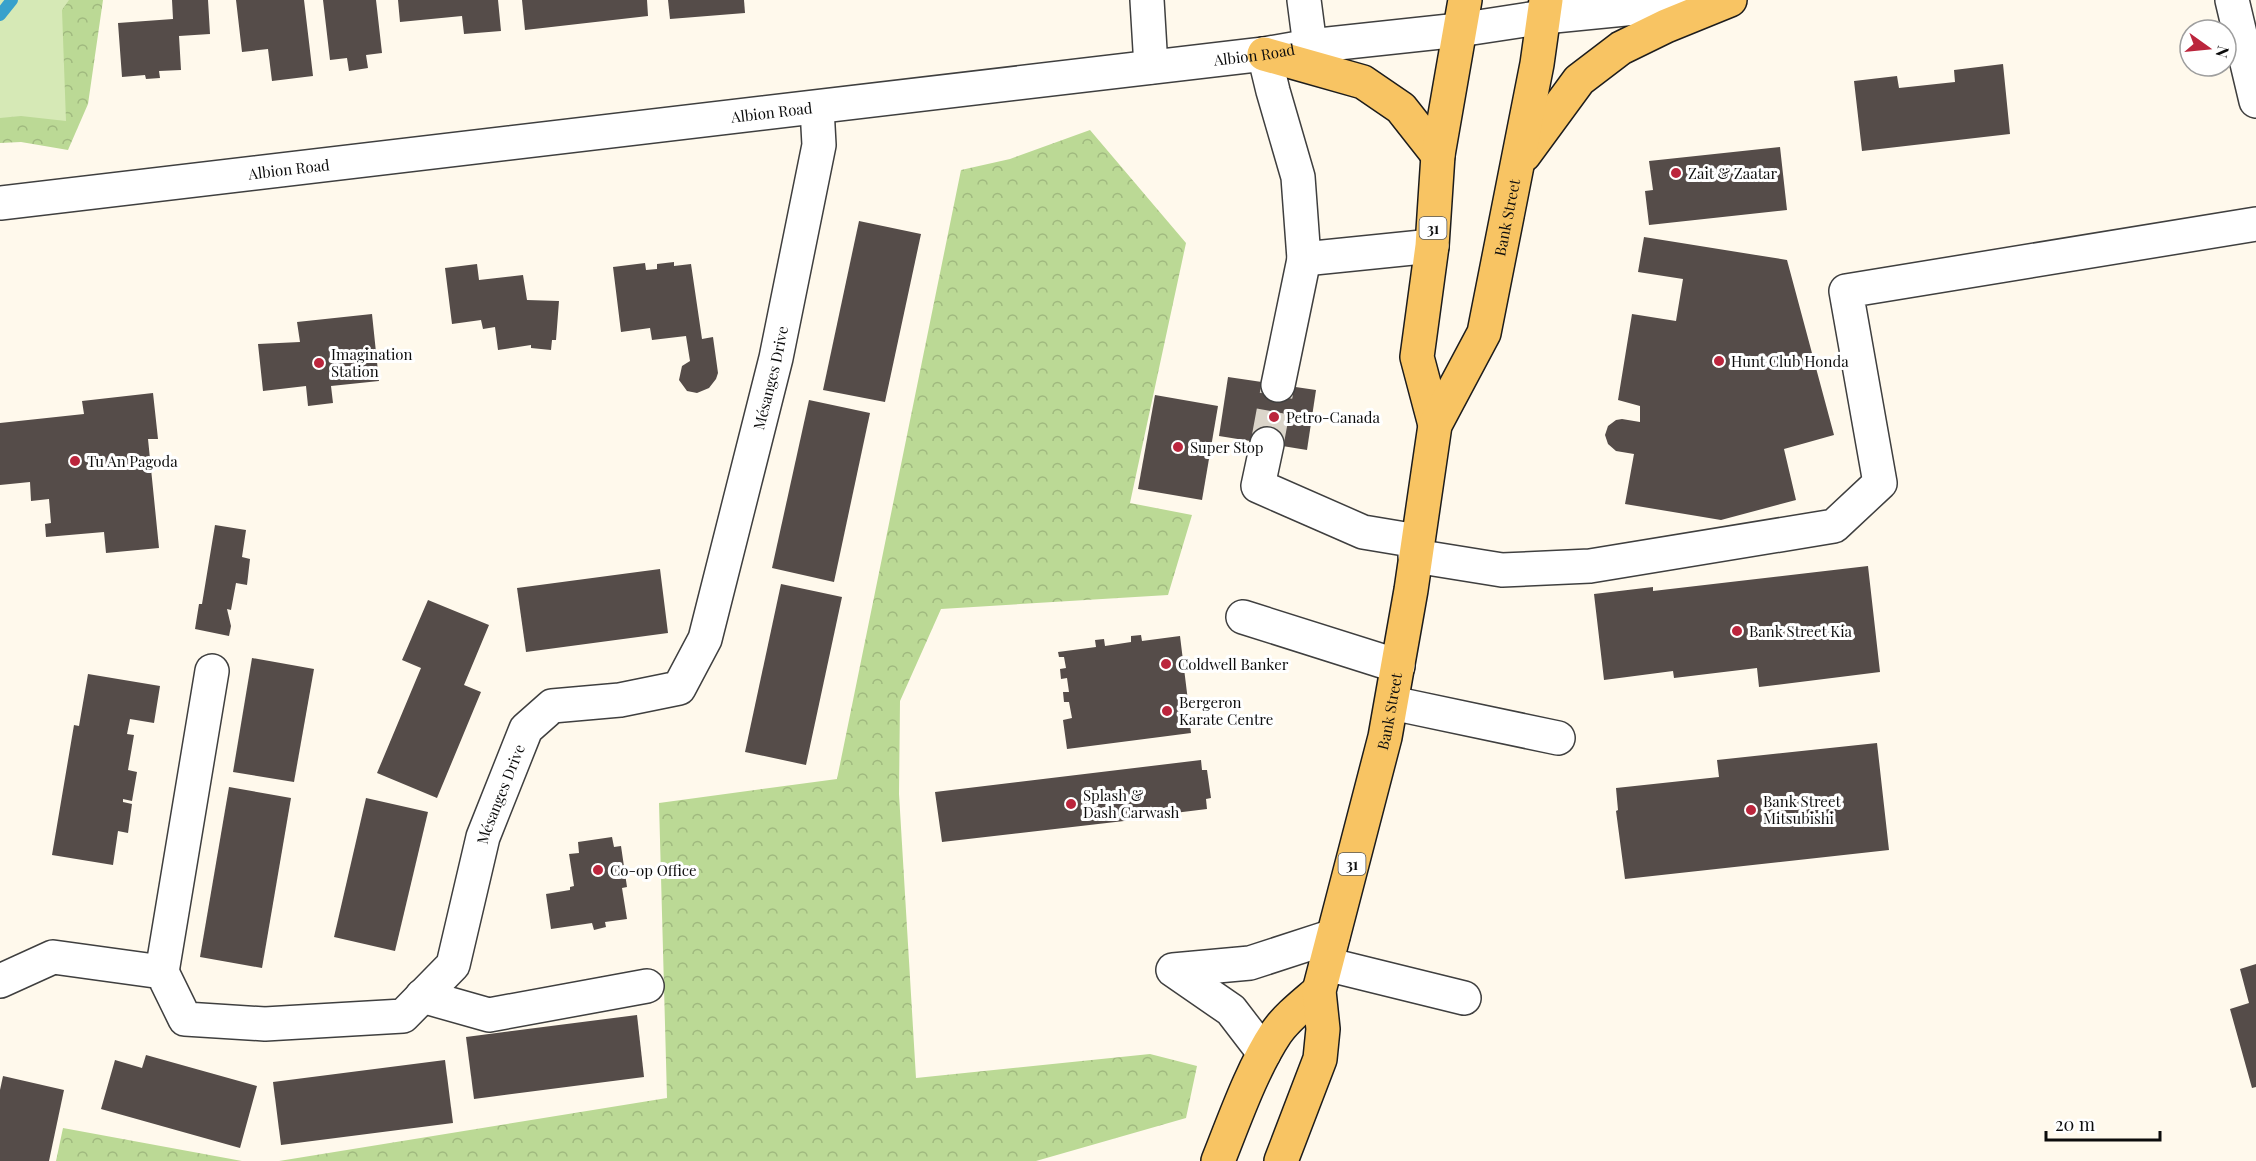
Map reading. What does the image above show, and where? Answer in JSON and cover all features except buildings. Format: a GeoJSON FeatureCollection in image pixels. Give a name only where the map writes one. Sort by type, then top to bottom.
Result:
{"type":"FeatureCollection","features":[{"type":"Feature","properties":{"kind":"main road"},"geometry":{"type":"LineString","coordinates":[[1518,164],[1579,80],[1621,48],[1666,26],[1730,0]]}},
{"type":"Feature","properties":{"kind":"main road","name":"Bank Street"},"geometry":{"type":"LineString","coordinates":[[1281,1161],[1320,1059],[1326,964],[1392,703],[1435,424],[1484,333],[1518,164],[1545,9]]}},
{"type":"Feature","properties":{"kind":"main road","name":"Bank Street"},"geometry":{"type":"LineString","coordinates":[[1435,424],[1418,357],[1432,246],[1438,155],[1462,15]]}},
{"type":"Feature","properties":{"kind":"main road"},"geometry":{"type":"LineString","coordinates":[[1264,54],[1363,82],[1401,108],[1438,155]]}},
{"type":"Feature","properties":{"kind":"main road"},"geometry":{"type":"LineString","coordinates":[[1218,1161],[1264,1053],[1326,964]]}},
{"type":"Feature","properties":{"kind":"street"},"geometry":{"type":"LineString","coordinates":[[1147,0],[1151,67]]}},
{"type":"Feature","properties":{"kind":"street"},"geometry":{"type":"LineString","coordinates":[[1304,0],[1310,46]]}},
{"type":"Feature","properties":{"kind":"street","name":"Albion Road"},"geometry":{"type":"LineString","coordinates":[[0,204],[1264,54],[1462,15],[1716,0]]}},
{"type":"Feature","properties":{"kind":"street"},"geometry":{"type":"LineString","coordinates":[[2232,0],[2256,101]]}},
{"type":"Feature","properties":{"kind":"street"},"geometry":{"type":"LineString","coordinates":[[1264,54],[1298,177],[1304,259],[1278,385]]}},
{"type":"Feature","properties":{"kind":"street","name":"Mésanges Drive"},"geometry":{"type":"LineString","coordinates":[[162,972],[185,1019],[265,1024],[404,1016],[453,965],[483,837],[526,729],[552,706],[620,700],[679,688],[705,639],[776,358],[819,145],[817,108]]}},
{"type":"Feature","properties":{"kind":"street"},"geometry":{"type":"LineString","coordinates":[[1267,444],[1258,486],[1363,532],[1502,570],[1590,566],[1834,526],[1880,483],[1846,291],[2256,224]]}},
{"type":"Feature","properties":{"kind":"street"},"geometry":{"type":"LineString","coordinates":[[1304,259],[1432,246]]}},
{"type":"Feature","properties":{"kind":"street"},"geometry":{"type":"LineString","coordinates":[[1243,617],[1398,666]]}},
{"type":"Feature","properties":{"kind":"street"},"geometry":{"type":"LineString","coordinates":[[0,981],[52,957],[162,972],[212,671]]}},
{"type":"Feature","properties":{"kind":"street"},"geometry":{"type":"LineString","coordinates":[[1392,703],[1558,738]]}},
{"type":"Feature","properties":{"kind":"street"},"geometry":{"type":"LineString","coordinates":[[1264,1053],[1231,1010],[1173,970],[1250,963],[1326,964],[1464,998]]}},
{"type":"Feature","properties":{"kind":"street"},"geometry":{"type":"LineString","coordinates":[[422,996],[489,1015],[647,986]]}},
{"type":"Feature","properties":{"kind":"green space"},"geometry":{"type":"Polygon","coordinates":[[[0,0],[103,0],[88,104],[68,150],[21,142],[0,143],[0,0]]]}},
{"type":"Feature","properties":{"kind":"green space"},"geometry":{"type":"Polygon","coordinates":[[[0,0],[69,0],[62,10],[66,121],[21,116],[0,118],[0,0]]]}},
{"type":"Feature","properties":{"kind":"green space"},"geometry":{"type":"Polygon","coordinates":[[[1090,130],[1186,243],[1130,503],[1192,515],[1168,595],[941,609],[900,701],[899,794],[916,1078],[1150,1054],[1197,1066],[1186,1118],[1036,1161],[279,1161],[667,1098],[659,803],[837,779],[961,170],[1010,159],[1090,130]]]}},
{"type":"Feature","properties":{"kind":"green space"},"geometry":{"type":"Polygon","coordinates":[[[63,1128],[242,1161],[56,1161],[63,1128]]]}},
{"type":"Feature","properties":{"kind":"waterway"},"geometry":{"type":"LineString","coordinates":[[0,15],[12,0]]}},
{"type":"Feature","properties":{"kind":"tunnel"},"geometry":{"type":"LineString","coordinates":[[1267,444],[1278,385]]}},
{"type":"Feature","properties":{"kind":"place","name":"Zait & Zaatar"},"geometry":{"type":"Point","coordinates":[1676,173]}},
{"type":"Feature","properties":{"kind":"place","name":"Hunt Club Honda"},"geometry":{"type":"Point","coordinates":[1719,361]}},
{"type":"Feature","properties":{"kind":"place","name":"Imagination Station"},"geometry":{"type":"Point","coordinates":[319,363]}},
{"type":"Feature","properties":{"kind":"place","name":"Petro-Canada"},"geometry":{"type":"Point","coordinates":[1274,417]}},
{"type":"Feature","properties":{"kind":"place","name":"Super Stop"},"geometry":{"type":"Point","coordinates":[1178,447]}},
{"type":"Feature","properties":{"kind":"place","name":"Tu An Pagoda"},"geometry":{"type":"Point","coordinates":[75,461]}},
{"type":"Feature","properties":{"kind":"place","name":"Bank Street Kia"},"geometry":{"type":"Point","coordinates":[1737,631]}},
{"type":"Feature","properties":{"kind":"place","name":"Coldwell Banker"},"geometry":{"type":"Point","coordinates":[1166,664]}},
{"type":"Feature","properties":{"kind":"place","name":"Bergeron Karate Centre"},"geometry":{"type":"Point","coordinates":[1167,711]}},
{"type":"Feature","properties":{"kind":"place","name":"Splash & Dash Carwash"},"geometry":{"type":"Point","coordinates":[1071,804]}},
{"type":"Feature","properties":{"kind":"place","name":"Bank Street Mitsubishi"},"geometry":{"type":"Point","coordinates":[1751,810]}},
{"type":"Feature","properties":{"kind":"place","name":"Co-op Office"},"geometry":{"type":"Point","coordinates":[598,870]}}]}
